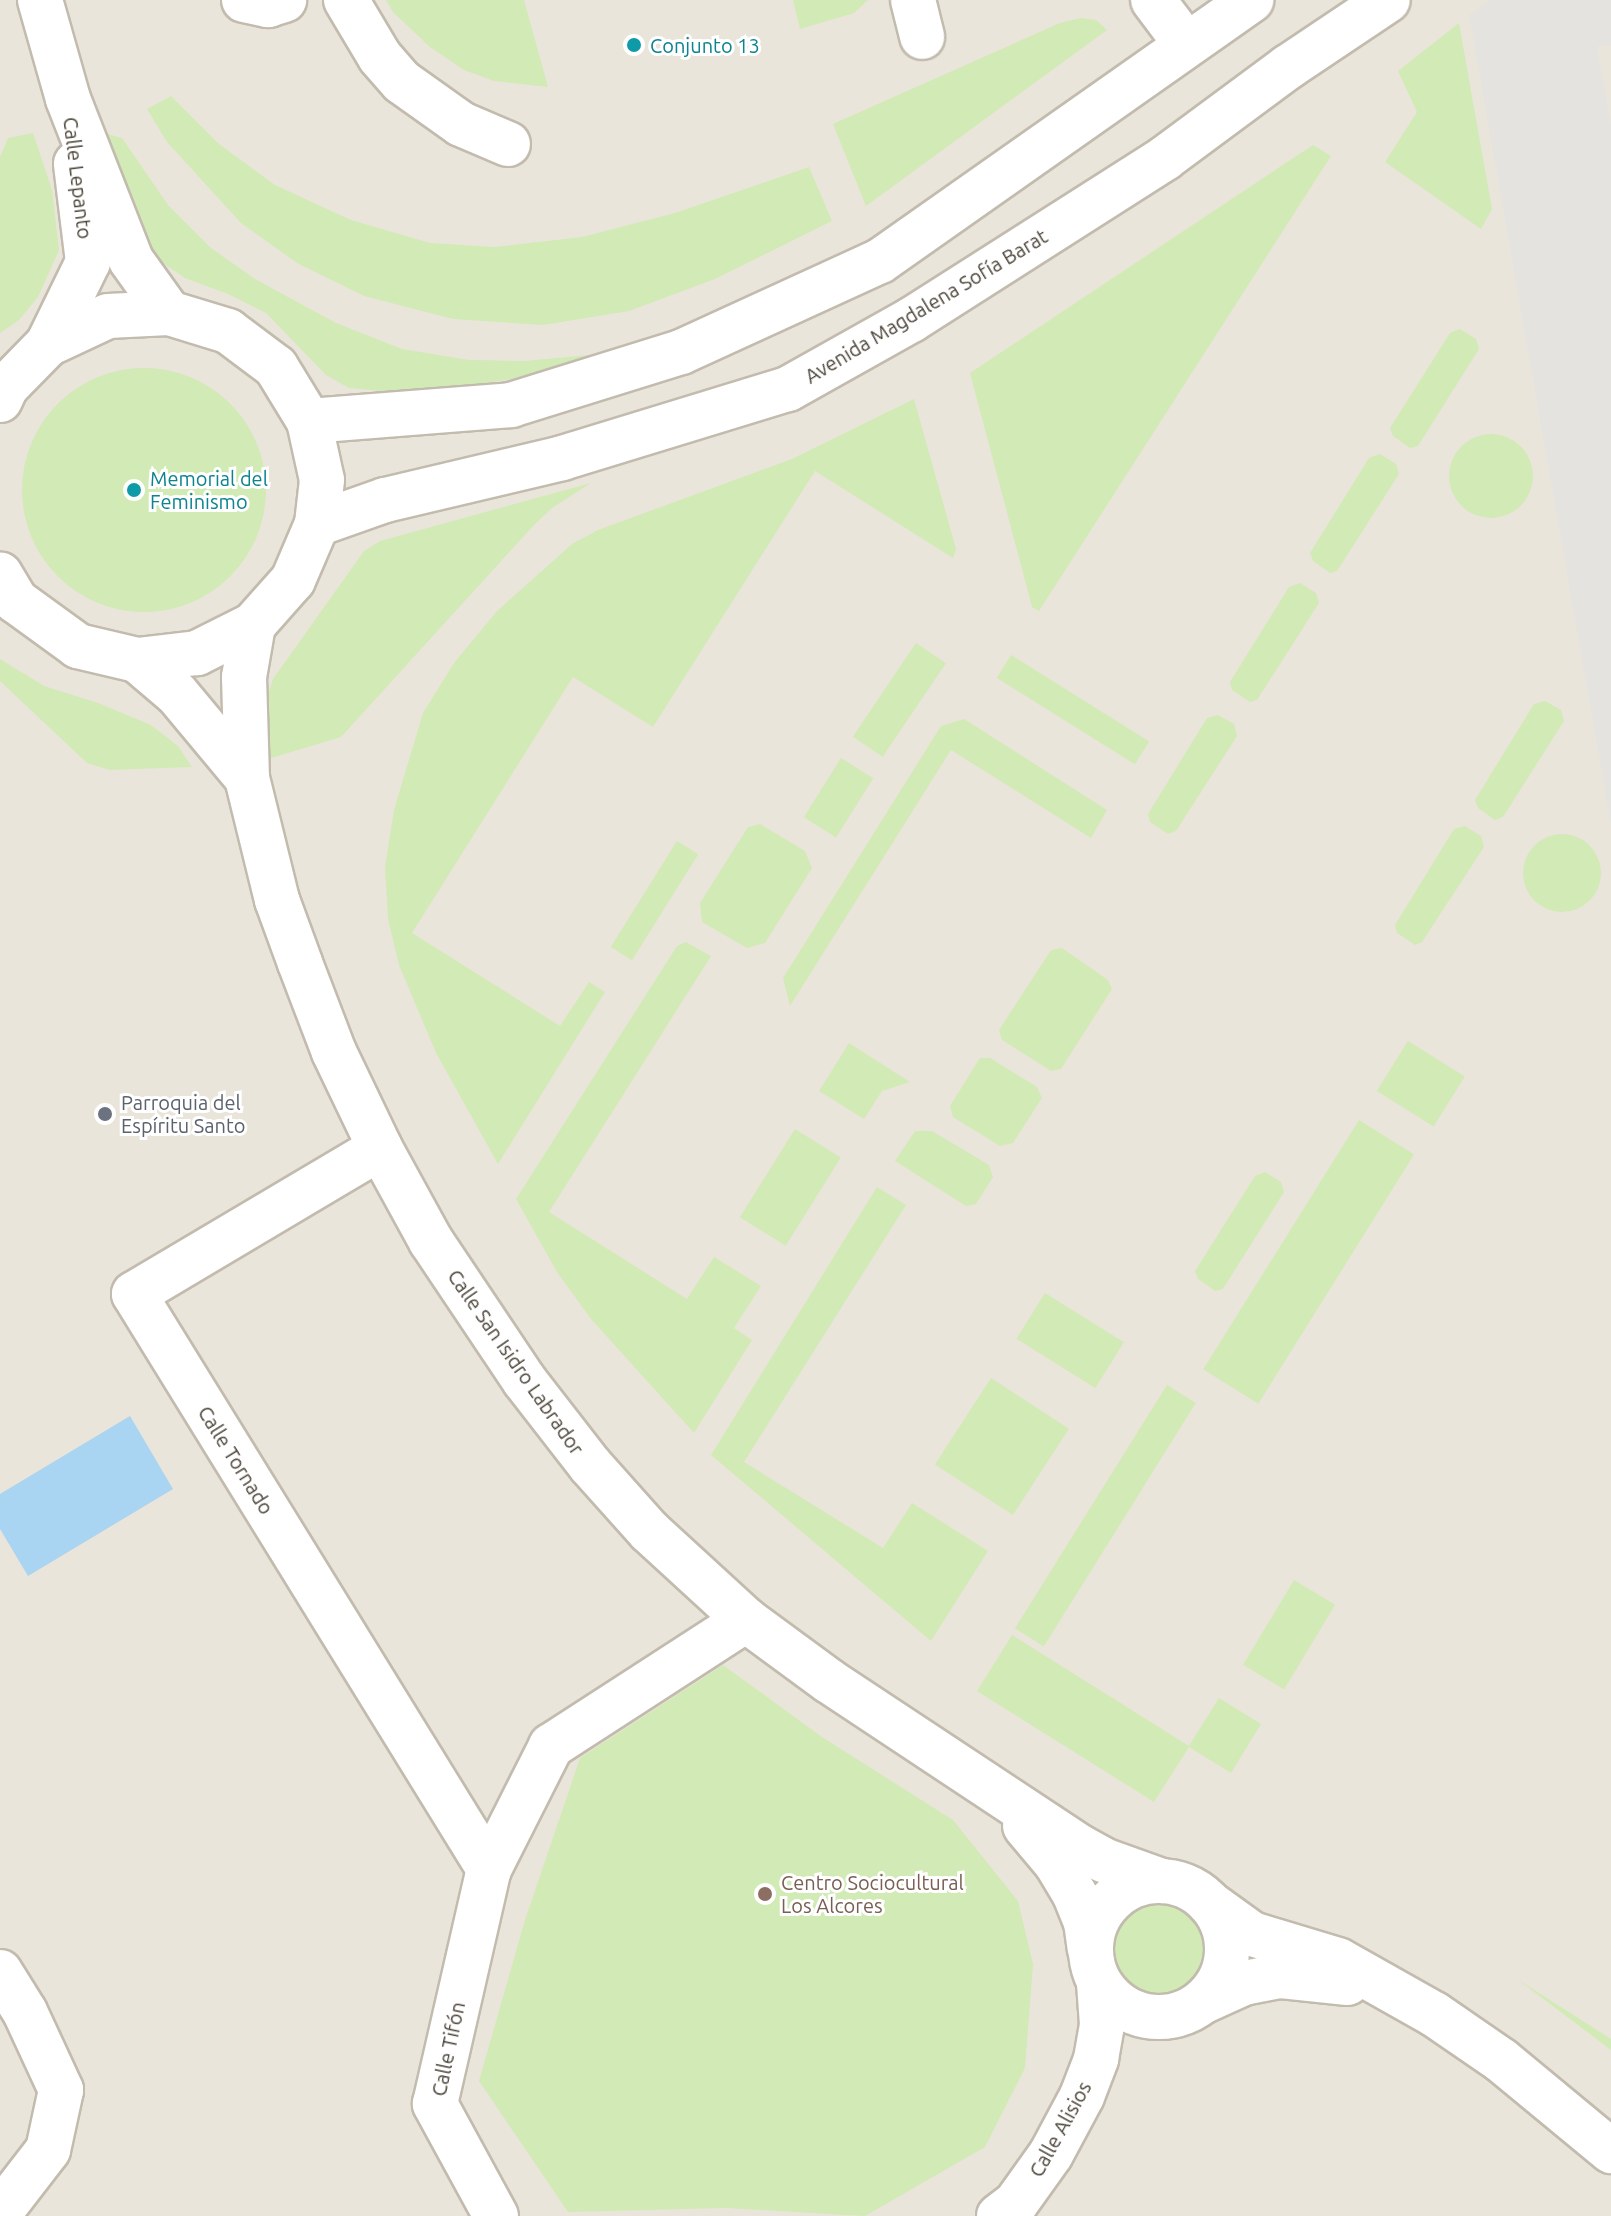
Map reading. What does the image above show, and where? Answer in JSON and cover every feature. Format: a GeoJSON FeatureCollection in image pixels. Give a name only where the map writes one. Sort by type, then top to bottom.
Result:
{"type":"FeatureCollection","features":[{"type":"Feature","properties":{"kind":"street","name":"Calle Lepanto"},"geometry":{"type":"LineString","coordinates":[[40,0],[68,99],[131,260],[169,313]]}},
{"type":"Feature","properties":{"kind":"street"},"geometry":{"type":"LineString","coordinates":[[244,0],[268,5],[284,0]]}},
{"type":"Feature","properties":{"kind":"street"},"geometry":{"type":"LineString","coordinates":[[346,0],[380,57],[402,82],[461,124],[508,144]]}},
{"type":"Feature","properties":{"kind":"street"},"geometry":{"type":"LineString","coordinates":[[1153,0],[1186,44]]}},
{"type":"Feature","properties":{"kind":"street","name":"Avenida Magdalena Sofía Barat"},"geometry":{"type":"LineString","coordinates":[[317,524],[385,500],[562,458],[788,389],[911,320],[1165,158],[1288,67],[1388,0]]}},
{"type":"Feature","properties":{"kind":"street"},"geometry":{"type":"LineString","coordinates":[[309,421],[511,405],[681,352],[880,261],[1249,1]]}},
{"type":"Feature","properties":{"kind":"street","name":"Calle Lepanto"},"geometry":{"type":"LineString","coordinates":[[48,344],[88,262],[68,99]]}},
{"type":"Feature","properties":{"kind":"street"},"geometry":{"type":"LineString","coordinates":[[0,616],[78,646],[137,660],[197,653],[253,625],[293,580],[317,524],[322,480],[309,421],[276,367],[228,331],[169,313],[108,316],[48,344],[2,391]]}},
{"type":"Feature","properties":{"kind":"street"},"geometry":{"type":"LineString","coordinates":[[0,574],[16,601],[78,646]]}},
{"type":"Feature","properties":{"kind":"street","name":"Calle San Isidro Labrador"},"geometry":{"type":"LineString","coordinates":[[253,625],[244,677],[247,778],[277,900],[334,1052],[380,1148],[455,1277],[524,1380],[590,1465],[649,1531],[746,1620],[993,1793],[1103,1860],[1162,1881]]}},
{"type":"Feature","properties":{"kind":"street","name":"Calle San Isidro Labrador"},"geometry":{"type":"LineString","coordinates":[[137,660],[177,694],[247,778]]}},
{"type":"Feature","properties":{"kind":"street","name":"Calle Tornado"},"geometry":{"type":"LineString","coordinates":[[380,1148],[134,1294],[489,1869]]}},
{"type":"Feature","properties":{"kind":"street","name":"Calle Tifón"},"geometry":{"type":"LineString","coordinates":[[496,2216],[435,2104],[489,1869],[551,1746],[746,1620]]}},
{"type":"Feature","properties":{"kind":"street","name":"Calle San Isidro Labrador"},"geometry":{"type":"LineString","coordinates":[[993,1793],[1056,1863],[1086,1922],[1095,1966]]}},
{"type":"Feature","properties":{"kind":"street"},"geometry":{"type":"LineString","coordinates":[[1408,2000],[1325,1979],[1281,1976],[1244,1983],[1176,2015],[1147,2016],[1128,2010],[1095,1966],[1094,1927],[1104,1908],[1120,1893],[1162,1881],[1182,1885],[1252,1934],[1338,1960],[1408,2000],[1501,2060],[1611,2151]]}},
{"type":"Feature","properties":{"kind":"street"},"geometry":{"type":"LineString","coordinates":[[1202,2002],[1215,1988],[1227,1953],[1226,1935],[1209,1903]]}},
{"type":"Feature","properties":{"kind":"street","name":"Calle Alisios"},"geometry":{"type":"LineString","coordinates":[[999,2216],[1016,2203],[1051,2154],[1082,2096],[1096,2059],[1102,2025],[1095,1966]]}},
{"type":"Feature","properties":{"kind":"street"},"geometry":{"type":"LineString","coordinates":[[0,1972],[25,2012],[61,2090],[48,2150],[0,2212]]}},
{"type":"Feature","properties":{"kind":"shaded area"},"geometry":{"type":"Polygon","coordinates":[[[0,0],[1611,0],[1611,2216],[0,2216],[0,0]]]}},
{"type":"Feature","properties":{"kind":"shaded area"},"geometry":{"type":"Polygon","coordinates":[[[1490,0],[1611,0],[1611,45],[1597,47],[1611,124],[1611,825],[1469,15],[1490,0]]]}},
{"type":"Feature","properties":{"kind":"green space"},"geometry":{"type":"Polygon","coordinates":[[[386,0],[524,0],[548,87],[494,81],[464,70],[430,47],[393,12],[386,0]]]}},
{"type":"Feature","properties":{"kind":"green space"},"geometry":{"type":"Polygon","coordinates":[[[793,0],[868,0],[854,13],[800,29],[793,0]]]}},
{"type":"Feature","properties":{"kind":"green space"},"geometry":{"type":"Polygon","coordinates":[[[1081,18],[1096,20],[1107,30],[866,206],[833,124],[1060,23],[1081,18]]]}},
{"type":"Feature","properties":{"kind":"green space"},"geometry":{"type":"Polygon","coordinates":[[[1459,23],[1492,209],[1481,229],[1385,162],[1417,112],[1398,71],[1459,23]]]}},
{"type":"Feature","properties":{"kind":"green space"},"geometry":{"type":"Polygon","coordinates":[[[171,96],[219,144],[275,185],[351,220],[430,243],[495,247],[582,237],[675,213],[809,167],[832,221],[715,279],[629,311],[543,325],[453,319],[364,296],[297,263],[241,223],[167,142],[147,109],[171,96]]]}},
{"type":"Feature","properties":{"kind":"green space"},"geometry":{"type":"Polygon","coordinates":[[[96,131],[122,138],[168,205],[211,248],[255,279],[336,323],[402,349],[469,360],[524,361],[611,353],[537,375],[466,386],[392,392],[349,388],[326,375],[266,313],[185,278],[151,255],[96,131]]]}},
{"type":"Feature","properties":{"kind":"green space"},"geometry":{"type":"Polygon","coordinates":[[[33,133],[52,190],[59,250],[38,297],[19,320],[0,333],[0,157],[8,138],[33,133]]]}},
{"type":"Feature","properties":{"kind":"green space"},"geometry":{"type":"Polygon","coordinates":[[[1313,145],[1331,156],[1039,611],[1032,607],[970,373],[1313,145]]]}},
{"type":"Feature","properties":{"kind":"green space"},"geometry":{"type":"Polygon","coordinates":[[[1460,329],[1476,339],[1479,349],[1418,446],[1410,448],[1393,436],[1390,428],[1450,333],[1460,329]]]}},
{"type":"Feature","properties":{"kind":"green space"},"geometry":{"type":"Polygon","coordinates":[[[144,368],[168,370],[191,377],[212,388],[230,404],[246,422],[257,443],[264,466],[264,514],[257,537],[246,558],[230,576],[212,592],[191,603],[168,610],[144,612],[120,610],[97,603],[76,592],[58,576],[42,558],[31,537],[24,514],[22,490],[24,466],[31,443],[42,422],[58,404],[76,388],[97,377],[120,370],[144,368]]]}},
{"type":"Feature","properties":{"kind":"green space"},"geometry":{"type":"Polygon","coordinates":[[[914,399],[956,549],[953,558],[815,471],[653,727],[573,677],[412,933],[560,1026],[589,982],[605,992],[498,1164],[436,1053],[399,965],[388,919],[385,867],[394,810],[423,713],[454,663],[497,611],[572,544],[598,530],[792,459],[914,399]]]}},
{"type":"Feature","properties":{"kind":"green space"},"geometry":{"type":"Polygon","coordinates":[[[1483,434],[1499,434],[1515,441],[1526,452],[1533,476],[1530,492],[1521,506],[1499,518],[1483,518],[1467,511],[1456,500],[1449,484],[1449,468],[1456,452],[1467,441],[1483,434]]]}},
{"type":"Feature","properties":{"kind":"green space"},"geometry":{"type":"Polygon","coordinates":[[[1380,454],[1396,464],[1399,474],[1337,571],[1330,573],[1313,561],[1310,553],[1369,458],[1380,454]]]}},
{"type":"Feature","properties":{"kind":"green space"},"geometry":{"type":"Polygon","coordinates":[[[591,483],[552,508],[534,525],[341,737],[268,759],[265,705],[273,679],[364,551],[380,541],[591,483]]]}},
{"type":"Feature","properties":{"kind":"green space"},"geometry":{"type":"Polygon","coordinates":[[[1300,583],[1316,593],[1319,603],[1257,700],[1250,702],[1232,690],[1230,682],[1289,587],[1300,583]]]}},
{"type":"Feature","properties":{"kind":"green space"},"geometry":{"type":"Polygon","coordinates":[[[916,643],[946,663],[883,757],[853,737],[916,643]]]}},
{"type":"Feature","properties":{"kind":"green space"},"geometry":{"type":"Polygon","coordinates":[[[1011,655],[1149,741],[1135,764],[997,678],[1011,655]]]}},
{"type":"Feature","properties":{"kind":"green space"},"geometry":{"type":"Polygon","coordinates":[[[0,659],[44,686],[98,703],[151,725],[178,746],[192,767],[110,770],[87,763],[0,681],[0,659]]]}},
{"type":"Feature","properties":{"kind":"green space"},"geometry":{"type":"Polygon","coordinates":[[[1545,701],[1561,710],[1564,721],[1503,817],[1495,820],[1478,808],[1475,800],[1534,704],[1545,701]]]}},
{"type":"Feature","properties":{"kind":"green space"},"geometry":{"type":"Polygon","coordinates":[[[1218,715],[1234,724],[1237,736],[1176,831],[1168,834],[1150,822],[1148,814],[1207,718],[1218,715]]]}},
{"type":"Feature","properties":{"kind":"green space"},"geometry":{"type":"Polygon","coordinates":[[[964,719],[1107,810],[1091,838],[951,750],[790,1006],[783,978],[941,726],[964,719]]]}},
{"type":"Feature","properties":{"kind":"green space"},"geometry":{"type":"Polygon","coordinates":[[[841,758],[873,778],[836,838],[804,817],[841,758]]]}},
{"type":"Feature","properties":{"kind":"green space"},"geometry":{"type":"Polygon","coordinates":[[[760,824],[805,851],[812,868],[765,943],[747,948],[702,922],[700,903],[748,827],[760,824]]]}},
{"type":"Feature","properties":{"kind":"green space"},"geometry":{"type":"Polygon","coordinates":[[[1465,826],[1481,836],[1484,847],[1422,942],[1415,945],[1397,933],[1395,925],[1454,829],[1465,826]]]}},
{"type":"Feature","properties":{"kind":"green space"},"geometry":{"type":"Polygon","coordinates":[[[1562,834],[1577,837],[1594,851],[1601,873],[1598,888],[1584,905],[1562,912],[1547,909],[1530,895],[1523,873],[1526,858],[1540,841],[1562,834]]]}},
{"type":"Feature","properties":{"kind":"green space"},"geometry":{"type":"Polygon","coordinates":[[[677,841],[698,854],[632,960],[611,947],[677,841]]]}},
{"type":"Feature","properties":{"kind":"green space"},"geometry":{"type":"Polygon","coordinates":[[[686,942],[711,956],[549,1212],[687,1299],[714,1257],[761,1286],[734,1328],[752,1340],[694,1433],[591,1319],[557,1272],[516,1199],[677,946],[686,942]]]}},
{"type":"Feature","properties":{"kind":"green space"},"geometry":{"type":"Polygon","coordinates":[[[1062,948],[1108,980],[1112,989],[1061,1069],[1051,1071],[1002,1040],[999,1030],[1051,950],[1062,948]]]}},
{"type":"Feature","properties":{"kind":"green space"},"geometry":{"type":"Polygon","coordinates":[[[1408,1041],[1465,1077],[1434,1127],[1377,1091],[1408,1041]]]}},
{"type":"Feature","properties":{"kind":"green space"},"geometry":{"type":"Polygon","coordinates":[[[849,1043],[910,1082],[882,1091],[864,1119],[819,1091],[849,1043]]]}},
{"type":"Feature","properties":{"kind":"green space"},"geometry":{"type":"Polygon","coordinates":[[[980,1058],[990,1058],[1037,1087],[1042,1098],[1013,1143],[1000,1146],[953,1117],[950,1106],[980,1058]]]}},
{"type":"Feature","properties":{"kind":"green space"},"geometry":{"type":"Polygon","coordinates":[[[1359,1120],[1414,1154],[1258,1404],[1203,1369],[1359,1120]]]}},
{"type":"Feature","properties":{"kind":"green space"},"geometry":{"type":"Polygon","coordinates":[[[795,1129],[841,1158],[786,1246],[740,1217],[795,1129]]]}},
{"type":"Feature","properties":{"kind":"green space"},"geometry":{"type":"Polygon","coordinates":[[[915,1131],[932,1131],[989,1165],[993,1177],[976,1204],[966,1206],[895,1161],[915,1131]]]}},
{"type":"Feature","properties":{"kind":"green space"},"geometry":{"type":"Polygon","coordinates":[[[1265,1172],[1281,1182],[1284,1192],[1223,1289],[1215,1291],[1198,1279],[1195,1271],[1255,1176],[1265,1172]]]}},
{"type":"Feature","properties":{"kind":"green space"},"geometry":{"type":"Polygon","coordinates":[[[877,1187],[906,1205],[744,1462],[883,1548],[912,1503],[988,1551],[931,1641],[711,1455],[877,1187]]]}},
{"type":"Feature","properties":{"kind":"green space"},"geometry":{"type":"Polygon","coordinates":[[[1045,1293],[1124,1342],[1095,1388],[1016,1339],[1045,1293]]]}},
{"type":"Feature","properties":{"kind":"green space"},"geometry":{"type":"Polygon","coordinates":[[[991,1378],[1069,1429],[1013,1515],[935,1464],[991,1378]]]}},
{"type":"Feature","properties":{"kind":"green space"},"geometry":{"type":"Polygon","coordinates":[[[1167,1385],[1196,1403],[1044,1646],[1015,1628],[1167,1385]]]}},
{"type":"Feature","properties":{"kind":"green space"},"geometry":{"type":"Polygon","coordinates":[[[1294,1580],[1335,1605],[1284,1690],[1243,1665],[1294,1580]]]}},
{"type":"Feature","properties":{"kind":"green space"},"geometry":{"type":"Polygon","coordinates":[[[1012,1635],[1189,1746],[1219,1698],[1261,1724],[1231,1773],[1189,1747],[1154,1802],[977,1691],[1012,1635]]]}},
{"type":"Feature","properties":{"kind":"green space"},"geometry":{"type":"Polygon","coordinates":[[[723,1665],[822,1737],[953,1820],[1018,1901],[1033,1964],[1025,2068],[985,2147],[865,2216],[726,2208],[568,2212],[479,2081],[524,1923],[580,1758],[723,1665]]]}},
{"type":"Feature","properties":{"kind":"green space"},"geometry":{"type":"Polygon","coordinates":[[[1158,1902],[1176,1905],[1191,1916],[1202,1931],[1205,1949],[1202,1967],[1191,1982],[1176,1993],[1158,1996],[1140,1993],[1125,1982],[1114,1967],[1111,1949],[1114,1931],[1125,1916],[1140,1905],[1158,1902]]]}},
{"type":"Feature","properties":{"kind":"green space"},"geometry":{"type":"Polygon","coordinates":[[[1517,1979],[1611,2039],[1611,2050],[1517,1979]]]}},
{"type":"Feature","properties":{"kind":"water"},"geometry":{"type":"Polygon","coordinates":[[[130,1416],[173,1489],[28,1576],[0,1529],[0,1494],[130,1416]]]}},
{"type":"Feature","properties":{"kind":"place","name":"Conjunto 13"},"geometry":{"type":"Point","coordinates":[634,45]}},
{"type":"Feature","properties":{"kind":"place","name":"Memorial del Feminismo"},"geometry":{"type":"Point","coordinates":[134,490]}},
{"type":"Feature","properties":{"kind":"place","name":"Parroquia del Espíritu Santo"},"geometry":{"type":"Point","coordinates":[105,1114]}},
{"type":"Feature","properties":{"kind":"place","name":"Centro Sociocultural Los Alcores"},"geometry":{"type":"Point","coordinates":[765,1894]}}]}
